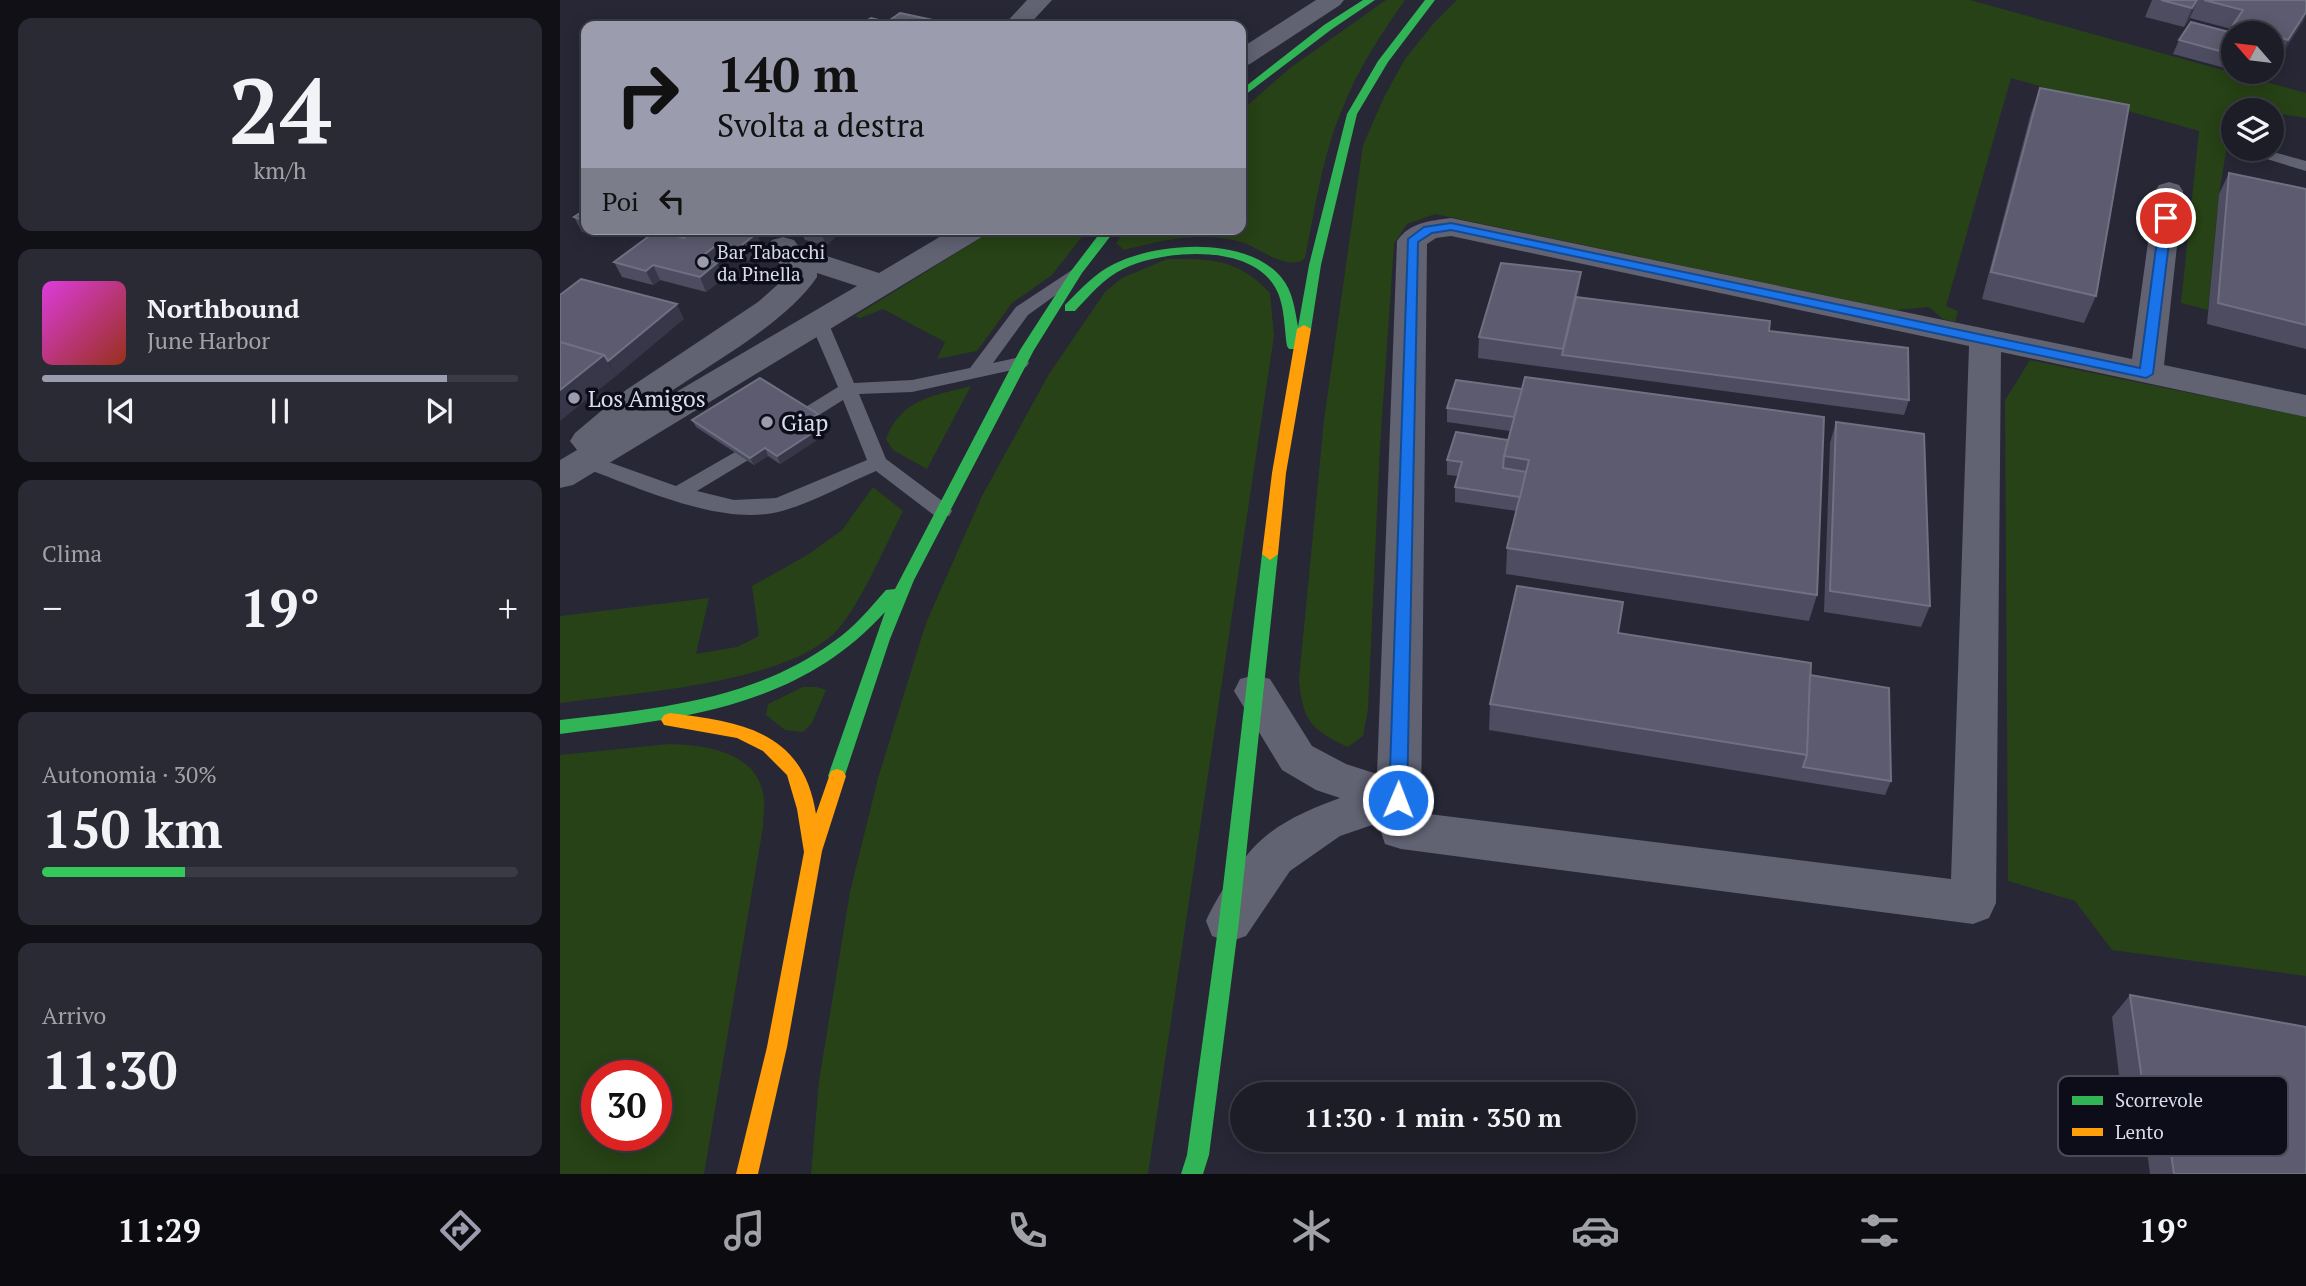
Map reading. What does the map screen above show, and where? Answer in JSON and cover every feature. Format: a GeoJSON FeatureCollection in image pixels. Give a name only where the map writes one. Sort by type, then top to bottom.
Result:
{"type":"FeatureCollection","features":[{"type":"Feature","properties":{"kind":"main road"},"geometry":{"type":"LineString","coordinates":[[1246,91],[1328,27],[1370,0]]}},
{"type":"Feature","properties":{"kind":"main road"},"geometry":{"type":"LineString","coordinates":[[1194,1174],[1229,921],[1279,473],[1315,265],[1352,114],[1383,61],[1427,3]]}},
{"type":"Feature","properties":{"kind":"main road"},"geometry":{"type":"LineString","coordinates":[[747,1174],[776,1047],[813,851],[882,639],[906,580],[1023,356],[1077,271],[1105,235]]}},
{"type":"Feature","properties":{"kind":"main road"},"geometry":{"type":"LineString","coordinates":[[1023,356],[1098,282],[1120,265],[1169,251],[1200,250],[1224,253],[1256,263],[1276,278],[1297,358]]}},
{"type":"Feature","properties":{"kind":"main road"},"geometry":{"type":"LineString","coordinates":[[560,727],[644,716],[752,694],[788,680],[839,648],[906,580]]}},
{"type":"Feature","properties":{"kind":"main road"},"geometry":{"type":"LineString","coordinates":[[644,716],[718,727],[753,737],[773,747],[794,771],[813,851]]}},
{"type":"Feature","properties":{"kind":"street"},"geometry":{"type":"LineString","coordinates":[[1019,21],[1040,0]]}},
{"type":"Feature","properties":{"kind":"street"},"geometry":{"type":"LineString","coordinates":[[1246,56],[1332,0]]}},
{"type":"Feature","properties":{"kind":"street"},"geometry":{"type":"LineString","coordinates":[[2146,374],[2169,191]]}},
{"type":"Feature","properties":{"kind":"street"},"geometry":{"type":"LineString","coordinates":[[1985,340],[1973,903],[1401,830],[1398,800],[1412,241],[1428,230],[1451,227],[2306,406]]}},
{"type":"Feature","properties":{"kind":"street"},"geometry":{"type":"LineString","coordinates":[[569,468],[965,235]]}},
{"type":"Feature","properties":{"kind":"street"},"geometry":{"type":"LineString","coordinates":[[791,241],[884,284]]}},
{"type":"Feature","properties":{"kind":"street"},"geometry":{"type":"LineString","coordinates":[[569,468],[614,414],[747,324],[795,287],[802,277],[791,241]]}},
{"type":"Feature","properties":{"kind":"street"},"geometry":{"type":"LineString","coordinates":[[1255,691],[1297,758],[1332,777],[1398,800]]}},
{"type":"Feature","properties":{"kind":"street"},"geometry":{"type":"LineString","coordinates":[[1229,921],[1273,857],[1324,823],[1364,808],[1398,800]]}},
{"type":"Feature","properties":{"kind":"lane"},"geometry":{"type":"LineString","coordinates":[[2284,160],[2306,166]]}},
{"type":"Feature","properties":{"kind":"lane"},"geometry":{"type":"LineString","coordinates":[[976,373],[1022,311],[1077,271]]}},
{"type":"Feature","properties":{"kind":"lane"},"geometry":{"type":"LineString","coordinates":[[819,322],[878,463],[942,511]]}},
{"type":"Feature","properties":{"kind":"lane"},"geometry":{"type":"LineString","coordinates":[[678,494],[848,389],[912,386],[976,373],[1023,356]]}},
{"type":"Feature","properties":{"kind":"lane"},"geometry":{"type":"LineString","coordinates":[[569,468],[734,507],[778,505],[878,463]]}},
{"type":"Feature","properties":{"kind":"green space"},"geometry":{"type":"Polygon","coordinates":[[[1386,0],[1405,0],[1369,54],[1334,130],[1305,258],[1291,263],[1282,261],[1241,242],[1212,237],[1167,240],[1124,250],[1116,243],[1122,235],[1246,235],[1246,107],[1290,68],[1386,0]]]}},
{"type":"Feature","properties":{"kind":"green space"},"geometry":{"type":"Polygon","coordinates":[[[1457,0],[1970,0],[2221,69],[2221,84],[2273,84],[2306,93],[2306,118],[2284,115],[2284,98],[2221,98],[2221,161],[2224,161],[2208,310],[2181,303],[2199,131],[2011,78],[1946,306],[1958,311],[1955,322],[1943,319],[1929,307],[1895,310],[1435,214],[1407,224],[1394,244],[1380,447],[1368,709],[1363,736],[1348,747],[1317,729],[1306,714],[1300,693],[1299,679],[1324,420],[1363,145],[1385,95],[1405,59],[1433,24],[1457,0]]]}},
{"type":"Feature","properties":{"kind":"green space"},"geometry":{"type":"Polygon","coordinates":[[[985,235],[1083,235],[1052,275],[1012,303],[977,351],[937,359],[945,342],[883,309],[860,318],[855,316],[985,235]]]}},
{"type":"Feature","properties":{"kind":"green space"},"geometry":{"type":"Polygon","coordinates":[[[1167,259],[1197,259],[1223,263],[1258,281],[1270,293],[1274,336],[1148,1174],[811,1174],[819,1081],[850,892],[878,778],[926,623],[982,496],[1049,374],[1105,292],[1122,278],[1167,259]]]}},
{"type":"Feature","properties":{"kind":"green space"},"geometry":{"type":"Polygon","coordinates":[[[2030,360],[2306,417],[2306,976],[2112,950],[2075,901],[2008,881],[2005,400],[2030,360]]]}},
{"type":"Feature","properties":{"kind":"green space"},"geometry":{"type":"Polygon","coordinates":[[[971,386],[927,469],[893,450],[886,439],[893,425],[910,407],[932,396],[971,386]]]}},
{"type":"Feature","properties":{"kind":"green space"},"geometry":{"type":"Polygon","coordinates":[[[873,487],[903,511],[848,617],[816,647],[785,662],[749,674],[708,683],[560,703],[560,616],[709,598],[696,654],[737,647],[759,636],[752,586],[809,554],[842,530],[873,487]]]}},
{"type":"Feature","properties":{"kind":"green space"},"geometry":{"type":"Polygon","coordinates":[[[803,687],[826,690],[812,723],[803,732],[785,730],[766,715],[768,704],[803,687]]]}},
{"type":"Feature","properties":{"kind":"green space"},"geometry":{"type":"Polygon","coordinates":[[[669,744],[699,746],[729,754],[753,771],[760,784],[764,803],[763,827],[704,1174],[560,1174],[560,755],[669,744]]]}},
{"type":"Feature","properties":{"kind":"building"},"geometry":{"type":"Polygon","coordinates":[[[2161,0],[2197,0],[2192,8],[2161,0]]]}},
{"type":"Feature","properties":{"kind":"building"},"geometry":{"type":"Polygon","coordinates":[[[2204,0],[2306,0],[2306,12],[2288,40],[2284,39],[2284,21],[2236,21],[2243,10],[2204,0]]]}},
{"type":"Feature","properties":{"kind":"building"},"geometry":{"type":"Polygon","coordinates":[[[900,13],[938,21],[888,21],[900,13]]]}},
{"type":"Feature","properties":{"kind":"building"},"geometry":{"type":"Polygon","coordinates":[[[2191,22],[2221,30],[2221,51],[2179,40],[2191,22]]]}},
{"type":"Feature","properties":{"kind":"building"},"geometry":{"type":"Polygon","coordinates":[[[2040,88],[2129,105],[2096,296],[1991,272],[2040,88]]]}},
{"type":"Feature","properties":{"kind":"building"},"geometry":{"type":"Polygon","coordinates":[[[2229,173],[2306,189],[2306,325],[2218,303],[2229,173]]]}},
{"type":"Feature","properties":{"kind":"building"},"geometry":{"type":"Polygon","coordinates":[[[651,235],[684,238],[688,235],[754,235],[738,248],[719,243],[700,258],[717,263],[700,277],[653,265],[646,271],[614,262],[651,235]]]}},
{"type":"Feature","properties":{"kind":"building"},"geometry":{"type":"Polygon","coordinates":[[[1501,263],[1581,272],[1563,349],[1479,337],[1501,263]]]}},
{"type":"Feature","properties":{"kind":"building"},"geometry":{"type":"Polygon","coordinates":[[[581,279],[677,304],[608,361],[604,355],[560,342],[560,295],[581,279]]]}},
{"type":"Feature","properties":{"kind":"building"},"geometry":{"type":"Polygon","coordinates":[[[1576,297],[1770,321],[1769,331],[1908,348],[1909,400],[1562,355],[1576,297]]]}},
{"type":"Feature","properties":{"kind":"building"},"geometry":{"type":"Polygon","coordinates":[[[560,342],[604,355],[560,390],[560,342]]]}},
{"type":"Feature","properties":{"kind":"building"},"geometry":{"type":"Polygon","coordinates":[[[1525,377],[1824,417],[1817,595],[1507,548],[1529,460],[1504,456],[1525,377]]]}},
{"type":"Feature","properties":{"kind":"building"},"geometry":{"type":"Polygon","coordinates":[[[760,378],[818,414],[807,421],[820,428],[777,456],[765,448],[750,458],[692,420],[760,378]]]}},
{"type":"Feature","properties":{"kind":"building"},"geometry":{"type":"Polygon","coordinates":[[[1456,380],[1522,389],[1514,417],[1447,408],[1456,380]]]}},
{"type":"Feature","properties":{"kind":"building"},"geometry":{"type":"Polygon","coordinates":[[[1836,422],[1924,434],[1930,606],[1830,591],[1836,422]]]}},
{"type":"Feature","properties":{"kind":"building"},"geometry":{"type":"Polygon","coordinates":[[[1456,432],[1508,440],[1503,468],[1526,472],[1520,497],[1455,487],[1462,462],[1447,460],[1456,432]]]}},
{"type":"Feature","properties":{"kind":"building"},"geometry":{"type":"Polygon","coordinates":[[[1517,586],[1623,602],[1618,633],[1811,663],[1807,755],[1490,704],[1517,586]]]}},
{"type":"Feature","properties":{"kind":"building"},"geometry":{"type":"Polygon","coordinates":[[[1810,675],[1889,688],[1891,781],[1803,767],[1807,755],[1810,675]]]}},
{"type":"Feature","properties":{"kind":"building"},"geometry":{"type":"Polygon","coordinates":[[[2130,995],[2306,1027],[2306,1174],[2174,1174],[2171,1156],[2288,1156],[2288,1076],[2141,1076],[2130,995]]]}},
{"type":"Feature","properties":{"kind":"traffic: fast"},"geometry":{"type":"LineString","coordinates":[[1246,91],[1328,27],[1370,0]]}},
{"type":"Feature","properties":{"kind":"traffic: fast"},"geometry":{"type":"LineString","coordinates":[[1304,329],[1315,265],[1352,114],[1383,61],[1430,0]]}},
{"type":"Feature","properties":{"kind":"traffic: fast"},"geometry":{"type":"LineString","coordinates":[[837,776],[882,639],[906,580],[1027,350],[1077,271],[1105,235]]}},
{"type":"Feature","properties":{"kind":"traffic: fast"},"geometry":{"type":"LineString","coordinates":[[1070,308],[1105,275],[1136,259],[1178,251],[1223,252],[1262,266],[1276,279],[1287,302],[1294,346]]}},
{"type":"Feature","properties":{"kind":"traffic: fast"},"geometry":{"type":"LineString","coordinates":[[1192,1174],[1198,1155],[1229,921],[1270,554]]}},
{"type":"Feature","properties":{"kind":"traffic: fast"},"geometry":{"type":"LineString","coordinates":[[560,727],[706,705],[776,684],[839,647],[892,594]]}},
{"type":"Feature","properties":{"kind":"traffic: slow"},"geometry":{"type":"LineString","coordinates":[[1270,554],[1279,473],[1304,329]]}},
{"type":"Feature","properties":{"kind":"traffic: slow"},"geometry":{"type":"LineString","coordinates":[[670,720],[738,732],[769,746],[782,756],[793,770],[801,788],[812,850]]}},
{"type":"Feature","properties":{"kind":"traffic: slow"},"geometry":{"type":"LineString","coordinates":[[747,1174],[777,1047],[813,851],[837,776]]}},
{"type":"Feature","properties":{"kind":"place","name":"Bar Tabacchi da Pinella"},"geometry":{"type":"Point","coordinates":[703,262]}},
{"type":"Feature","properties":{"kind":"place","name":"Los Amigos"},"geometry":{"type":"Point","coordinates":[574,398]}},
{"type":"Feature","properties":{"kind":"place","name":"Giap"},"geometry":{"type":"Point","coordinates":[767,422]}},
{"type":"Feature","properties":{"kind":"route"},"geometry":{"type":"LineString","coordinates":[[1398,800],[1412,241],[1428,230],[1451,227],[2146,374],[2166,218]]}}]}
